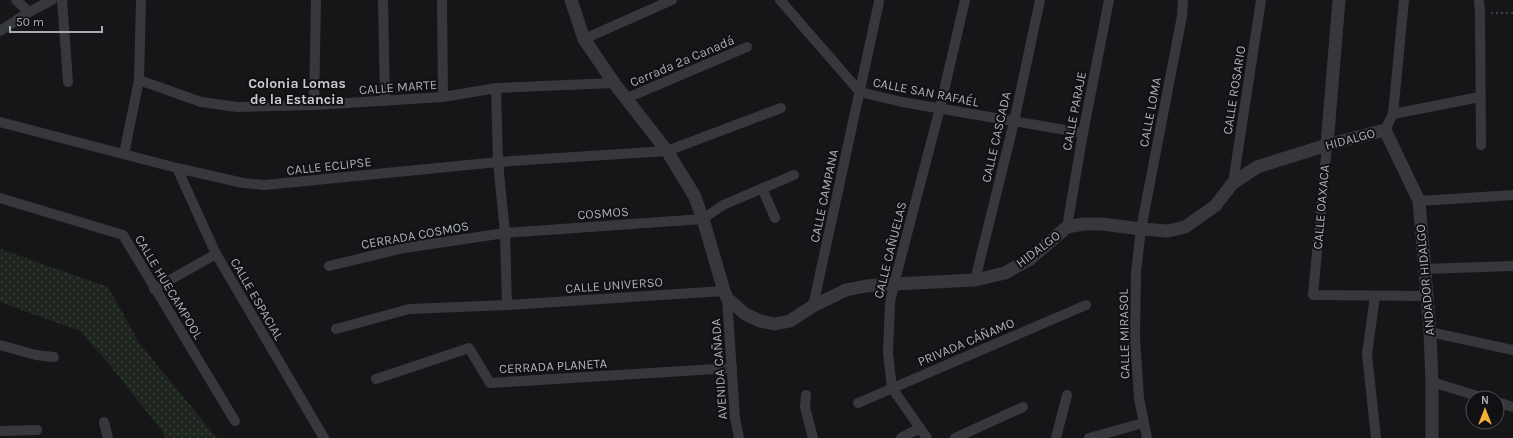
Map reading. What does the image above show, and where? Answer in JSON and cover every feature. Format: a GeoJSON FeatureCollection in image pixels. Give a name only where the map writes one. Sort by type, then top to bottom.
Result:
{"type":"FeatureCollection","features":[{"type":"Feature","properties":{"kind":"street"},"geometry":{"type":"LineString","coordinates":[[16,0],[28,12]]}},
{"type":"Feature","properties":{"kind":"street"},"geometry":{"type":"LineString","coordinates":[[0,32],[28,12],[52,0]]}},
{"type":"Feature","properties":{"kind":"street"},"geometry":{"type":"LineString","coordinates":[[62,0],[68,82]]}},
{"type":"Feature","properties":{"kind":"street"},"geometry":{"type":"LineString","coordinates":[[124,154],[139,80],[141,0]]}},
{"type":"Feature","properties":{"kind":"street"},"geometry":{"type":"LineString","coordinates":[[314,105],[316,0]]}},
{"type":"Feature","properties":{"kind":"street"},"geometry":{"type":"LineString","coordinates":[[383,0],[385,101]]}},
{"type":"Feature","properties":{"kind":"street"},"geometry":{"type":"LineString","coordinates":[[442,0],[443,97]]}},
{"type":"Feature","properties":{"kind":"street"},"geometry":{"type":"LineString","coordinates":[[571,0],[584,39],[614,83],[667,151],[694,195],[703,219],[725,294]]}},
{"type":"Feature","properties":{"kind":"street"},"geometry":{"type":"LineString","coordinates":[[584,39],[672,0]]}},
{"type":"Feature","properties":{"kind":"street"},"geometry":{"type":"LineString","coordinates":[[780,0],[860,92]]}},
{"type":"Feature","properties":{"kind":"street","name":"CALLE CAÑUELAS"},"geometry":{"type":"LineString","coordinates":[[927,438],[892,388],[888,353],[890,303],[940,108],[965,0]]}},
{"type":"Feature","properties":{"kind":"street","name":"CALLE CASCADA"},"geometry":{"type":"LineString","coordinates":[[975,280],[1014,122],[1040,0]]}},
{"type":"Feature","properties":{"kind":"street","name":"CALLE PARAJE"},"geometry":{"type":"LineString","coordinates":[[1067,227],[1083,133],[1109,0]]}},
{"type":"Feature","properties":{"kind":"street","name":"CALLE LOMA"},"geometry":{"type":"LineString","coordinates":[[1141,230],[1182,16],[1183,0]]}},
{"type":"Feature","properties":{"kind":"street","name":"CALLE ROSARIO"},"geometry":{"type":"LineString","coordinates":[[1233,183],[1261,0]]}},
{"type":"Feature","properties":{"kind":"street","name":"CALLE OAXACA"},"geometry":{"type":"LineString","coordinates":[[1339,0],[1313,295],[1375,296]]}},
{"type":"Feature","properties":{"kind":"street"},"geometry":{"type":"LineString","coordinates":[[1385,130],[1393,114],[1404,0]]}},
{"type":"Feature","properties":{"kind":"street"},"geometry":{"type":"LineString","coordinates":[[1479,0],[1481,145]]}},
{"type":"Feature","properties":{"kind":"street","name":"CALLE CAMPANA"},"geometry":{"type":"LineString","coordinates":[[813,306],[879,2]]}},
{"type":"Feature","properties":{"kind":"street","name":"Cerrada 2ª Canadá"},"geometry":{"type":"LineString","coordinates":[[627,98],[747,47]]}},
{"type":"Feature","properties":{"kind":"street","name":"CALLE MARTE"},"geometry":{"type":"LineString","coordinates":[[139,80],[201,102],[237,107],[385,101],[443,97],[496,88],[614,83]]}},
{"type":"Feature","properties":{"kind":"street"},"geometry":{"type":"LineString","coordinates":[[496,88],[498,162],[505,233],[507,305]]}},
{"type":"Feature","properties":{"kind":"street","name":"CALLE SAN RAFAÉL"},"geometry":{"type":"LineString","coordinates":[[860,92],[1014,122],[1083,133]]}},
{"type":"Feature","properties":{"kind":"street"},"geometry":{"type":"LineString","coordinates":[[1393,114],[1480,97]]}},
{"type":"Feature","properties":{"kind":"street","name":"CALLE ECLIPSE"},"geometry":{"type":"LineString","coordinates":[[0,122],[176,168],[243,183],[265,185],[498,162],[667,151],[781,108]]}},
{"type":"Feature","properties":{"kind":"street","name":"HIDALGO"},"geometry":{"type":"LineString","coordinates":[[725,294],[745,314],[760,322],[775,324],[790,321],[813,306],[846,290],[866,286],[975,280],[1005,272],[1030,258],[1067,227],[1083,224],[1102,224],[1141,230],[1168,230],[1185,227],[1215,206],[1233,183],[1257,167],[1327,145],[1385,130]]}},
{"type":"Feature","properties":{"kind":"street","name":"ANDADOR HIDALGO"},"geometry":{"type":"LineString","coordinates":[[1385,130],[1419,202],[1430,332],[1432,438]]}},
{"type":"Feature","properties":{"kind":"street","name":"CALLE ESPACIAL"},"geometry":{"type":"LineString","coordinates":[[176,168],[216,254],[324,438]]}},
{"type":"Feature","properties":{"kind":"street"},"geometry":{"type":"LineString","coordinates":[[703,219],[723,205],[794,175]]}},
{"type":"Feature","properties":{"kind":"street"},"geometry":{"type":"LineString","coordinates":[[762,188],[775,218]]}},
{"type":"Feature","properties":{"kind":"street"},"geometry":{"type":"LineString","coordinates":[[1419,202],[1513,195]]}},
{"type":"Feature","properties":{"kind":"street","name":"CALLE HUECAMPOOL"},"geometry":{"type":"LineString","coordinates":[[0,198],[123,235],[154,289],[235,421]]}},
{"type":"Feature","properties":{"kind":"street","name":"COSMOS"},"geometry":{"type":"LineString","coordinates":[[505,233],[703,219]]}},
{"type":"Feature","properties":{"kind":"street","name":"CALLE MIRASOL"},"geometry":{"type":"LineString","coordinates":[[1141,230],[1136,272],[1135,338],[1139,398],[1147,438]]}},
{"type":"Feature","properties":{"kind":"street","name":"CERRADA COSMOS"},"geometry":{"type":"LineString","coordinates":[[329,266],[404,248],[505,233]]}},
{"type":"Feature","properties":{"kind":"street"},"geometry":{"type":"LineString","coordinates":[[154,289],[216,254]]}},
{"type":"Feature","properties":{"kind":"street"},"geometry":{"type":"LineString","coordinates":[[1424,269],[1513,266]]}},
{"type":"Feature","properties":{"kind":"street","name":"CALLE UNIVERSO"},"geometry":{"type":"LineString","coordinates":[[336,329],[409,310],[725,294]]}},
{"type":"Feature","properties":{"kind":"street","name":"AVENIDA CAÑADA"},"geometry":{"type":"LineString","coordinates":[[725,294],[735,418],[739,438]]}},
{"type":"Feature","properties":{"kind":"street"},"geometry":{"type":"LineString","coordinates":[[1376,438],[1367,354],[1375,296],[1426,296]]}},
{"type":"Feature","properties":{"kind":"street","name":"PRIVADA CÁÑAMO"},"geometry":{"type":"LineString","coordinates":[[858,404],[1086,305]]}},
{"type":"Feature","properties":{"kind":"street"},"geometry":{"type":"LineString","coordinates":[[1430,332],[1513,350]]}},
{"type":"Feature","properties":{"kind":"street"},"geometry":{"type":"LineString","coordinates":[[0,345],[36,355],[54,357]]}},
{"type":"Feature","properties":{"kind":"street","name":"CERRADA PLANETA"},"geometry":{"type":"LineString","coordinates":[[376,378],[468,348],[490,383],[732,368]]}},
{"type":"Feature","properties":{"kind":"street"},"geometry":{"type":"LineString","coordinates":[[1432,382],[1465,392]]}},
{"type":"Feature","properties":{"kind":"street"},"geometry":{"type":"LineString","coordinates":[[806,395],[805,407],[813,438]]}},
{"type":"Feature","properties":{"kind":"street"},"geometry":{"type":"LineString","coordinates":[[1056,438],[1067,395]]}},
{"type":"Feature","properties":{"kind":"street"},"geometry":{"type":"LineString","coordinates":[[955,438],[1023,407]]}},
{"type":"Feature","properties":{"kind":"street"},"geometry":{"type":"LineString","coordinates":[[104,422],[108,438]]}},
{"type":"Feature","properties":{"kind":"street"},"geometry":{"type":"LineString","coordinates":[[1089,438],[1143,423]]}},
{"type":"Feature","properties":{"kind":"street"},"geometry":{"type":"LineString","coordinates":[[901,438],[920,428]]}},
{"type":"Feature","properties":{"kind":"street"},"geometry":{"type":"LineString","coordinates":[[0,431],[37,430]]}},
{"type":"Feature","properties":{"kind":"path"},"geometry":{"type":"LineString","coordinates":[[1480,13],[1513,12]]}},
{"type":"Feature","properties":{"kind":"shaded area"},"geometry":{"type":"Polygon","coordinates":[[[0,249],[108,287],[139,343],[217,438],[165,438],[162,431],[109,364],[80,331],[0,302],[0,249]]]}},
{"type":"Feature","properties":{"kind":"district","name":"Colonia Lomas de la Estancia"},"geometry":{"type":"Point","coordinates":[297,92]}}]}
